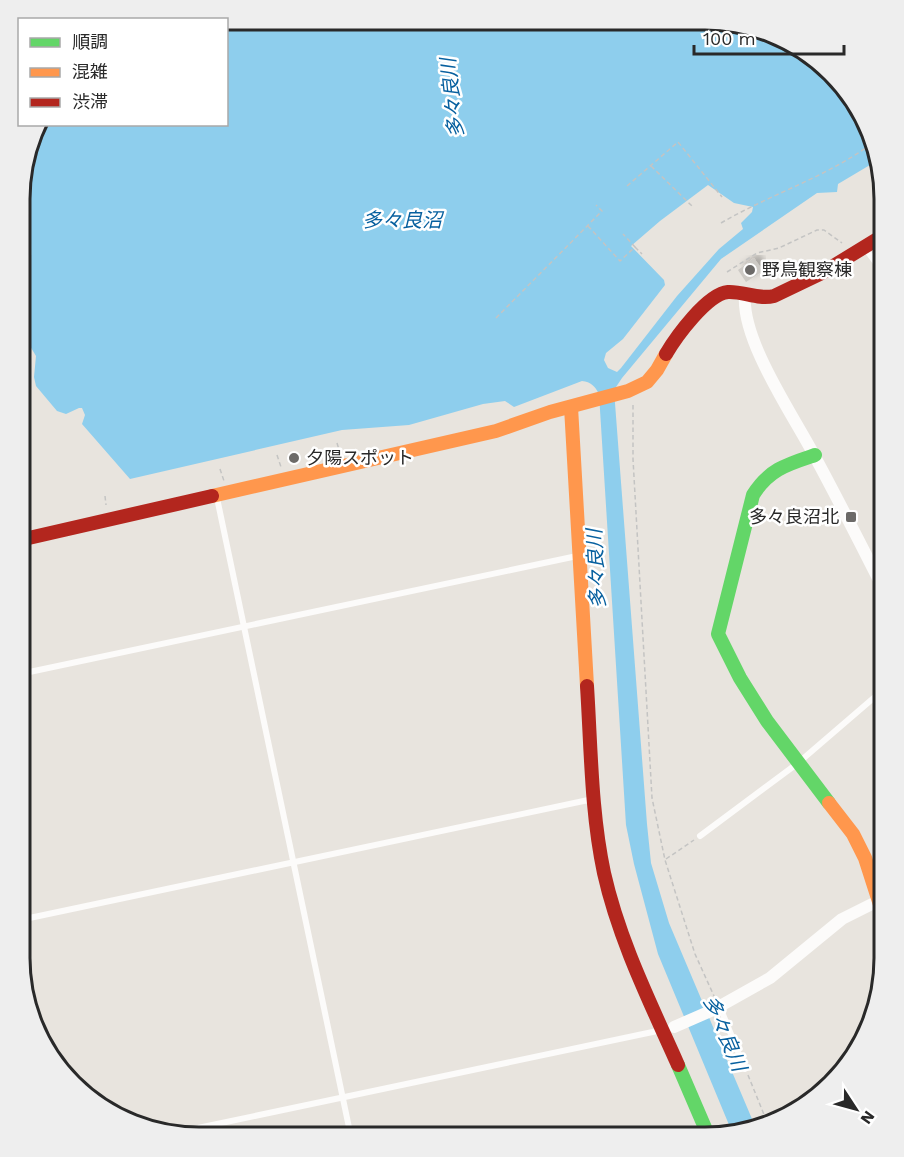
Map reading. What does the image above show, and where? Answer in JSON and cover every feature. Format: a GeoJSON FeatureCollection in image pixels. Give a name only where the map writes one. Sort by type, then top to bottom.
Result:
{"type":"FeatureCollection","features":[{"type":"Feature","properties":{"kind":"street"},"geometry":{"type":"LineString","coordinates":[[30,538],[495,431],[630,390],[651,378],[671,345],[712,297],[723,292],[774,296],[822,273],[874,242]]}},
{"type":"Feature","properties":{"kind":"street"},"geometry":{"type":"LineString","coordinates":[[745,295],[744,305],[750,331],[766,367],[874,571]]}},
{"type":"Feature","properties":{"kind":"street"},"geometry":{"type":"LineString","coordinates":[[571,407],[594,799],[604,872],[631,958],[668,1028],[704,1127]]}},
{"type":"Feature","properties":{"kind":"street"},"geometry":{"type":"LineString","coordinates":[[814,455],[771,472],[760,481],[753,495],[718,634],[756,704],[853,834],[874,880]]}},
{"type":"Feature","properties":{"kind":"street"},"geometry":{"type":"LineString","coordinates":[[668,1028],[716,1008],[770,978],[842,920],[874,903]]}},
{"type":"Feature","properties":{"kind":"lane"},"geometry":{"type":"LineString","coordinates":[[865,248],[874,260]]}},
{"type":"Feature","properties":{"kind":"lane"},"geometry":{"type":"LineString","coordinates":[[216,495],[349,1127]]}},
{"type":"Feature","properties":{"kind":"lane"},"geometry":{"type":"LineString","coordinates":[[30,672],[578,556]]}},
{"type":"Feature","properties":{"kind":"lane"},"geometry":{"type":"LineString","coordinates":[[700,836],[798,763],[874,697]]}},
{"type":"Feature","properties":{"kind":"lane"},"geometry":{"type":"LineString","coordinates":[[30,918],[594,799]]}},
{"type":"Feature","properties":{"kind":"lane"},"geometry":{"type":"LineString","coordinates":[[716,1008],[746,1069]]}},
{"type":"Feature","properties":{"kind":"lane"},"geometry":{"type":"LineString","coordinates":[[201,1127],[668,1028]]}},
{"type":"Feature","properties":{"kind":"path"},"geometry":{"type":"LineString","coordinates":[[627,186],[678,142],[722,197]]}},
{"type":"Feature","properties":{"kind":"path"},"geometry":{"type":"LineString","coordinates":[[721,223],[830,170],[866,148]]}},
{"type":"Feature","properties":{"kind":"path"},"geometry":{"type":"LineString","coordinates":[[651,166],[693,207]]}},
{"type":"Feature","properties":{"kind":"path"},"geometry":{"type":"LineString","coordinates":[[496,318],[602,211],[596,204]]}},
{"type":"Feature","properties":{"kind":"path"},"geometry":{"type":"LineString","coordinates":[[587,226],[620,261],[634,247]]}},
{"type":"Feature","properties":{"kind":"path"},"geometry":{"type":"LineString","coordinates":[[727,272],[757,253],[779,248],[817,230],[824,230],[842,243]]}},
{"type":"Feature","properties":{"kind":"path"},"geometry":{"type":"LineString","coordinates":[[623,234],[642,254]]}},
{"type":"Feature","properties":{"kind":"path"},"geometry":{"type":"LineString","coordinates":[[630,390],[652,798],[665,860],[716,1008]]}},
{"type":"Feature","properties":{"kind":"path"},"geometry":{"type":"LineString","coordinates":[[337,443],[340,454]]}},
{"type":"Feature","properties":{"kind":"path"},"geometry":{"type":"LineString","coordinates":[[277,455],[281,468]]}},
{"type":"Feature","properties":{"kind":"path"},"geometry":{"type":"LineString","coordinates":[[220,469],[224,482]]}},
{"type":"Feature","properties":{"kind":"path"},"geometry":{"type":"LineString","coordinates":[[105,496],[107,509]]}},
{"type":"Feature","properties":{"kind":"path"},"geometry":{"type":"LineString","coordinates":[[665,860],[700,836]]}},
{"type":"Feature","properties":{"kind":"path"},"geometry":{"type":"LineString","coordinates":[[746,1069],[765,1116]]}},
{"type":"Feature","properties":{"kind":"water","name":"多々良沼"},"geometry":{"type":"Polygon","coordinates":[[[228,30],[727,31],[780,47],[799,58],[825,79],[851,114],[861,134],[870,165],[838,184],[837,192],[817,193],[721,259],[614,390],[651,863],[669,923],[752,1120],[729,1125],[658,954],[634,864],[626,825],[599,394],[594,387],[582,381],[514,407],[505,401],[483,404],[409,425],[342,430],[130,479],[82,424],[85,415],[82,408],[66,414],[57,411],[36,386],[34,377],[36,356],[30,346],[31,177],[39,145],[47,126],[228,126],[228,30]],[[708,185],[631,246],[664,280],[665,285],[623,339],[606,353],[604,360],[608,368],[617,372],[621,368],[677,296],[719,249],[743,229],[741,223],[752,212],[753,207],[734,203],[708,185]]]}},
{"type":"Feature","properties":{"kind":"building","name":"野鳥観察棟"},"geometry":{"type":"Polygon","coordinates":[[[754,258],[763,271],[746,282],[738,270],[754,258]]]}},
{"type":"Feature","properties":{"kind":"traffic: fast"},"geometry":{"type":"LineString","coordinates":[[815,455],[773,473],[753,495],[718,634],[740,678],[767,721],[829,803]]}},
{"type":"Feature","properties":{"kind":"traffic: fast"},"geometry":{"type":"LineString","coordinates":[[678,1065],[705,1127]]}},
{"type":"Feature","properties":{"kind":"traffic: slow"},"geometry":{"type":"LineString","coordinates":[[212,496],[496,431],[550,412],[628,391],[647,382],[666,354]]}},
{"type":"Feature","properties":{"kind":"traffic: slow"},"geometry":{"type":"LineString","coordinates":[[571,407],[587,686]]}},
{"type":"Feature","properties":{"kind":"traffic: slow"},"geometry":{"type":"LineString","coordinates":[[829,803],[853,834],[865,858],[874,886]]}},
{"type":"Feature","properties":{"kind":"traffic: jam"},"geometry":{"type":"LineString","coordinates":[[666,354],[693,317],[711,300],[720,295],[734,292],[762,297],[774,296],[822,273],[874,241]]}},
{"type":"Feature","properties":{"kind":"traffic: jam"},"geometry":{"type":"LineString","coordinates":[[30,538],[212,496]]}},
{"type":"Feature","properties":{"kind":"traffic: jam"},"geometry":{"type":"LineString","coordinates":[[587,686],[594,803],[600,850],[610,898],[646,994],[678,1065]]}},
{"type":"Feature","properties":{"kind":"place","name":"野鳥観察棟"},"geometry":{"type":"Point","coordinates":[750,270]}},
{"type":"Feature","properties":{"kind":"place","name":"夕陽スポット"},"geometry":{"type":"Point","coordinates":[294,458]}},
{"type":"Feature","properties":{"kind":"place","name":"多々良沼北"},"geometry":{"type":"Point","coordinates":[851,517]}},
{"type":"Feature","properties":{"kind":"water label","name":"多々良川"},"geometry":{"type":"Point","coordinates":[452,98]}},
{"type":"Feature","properties":{"kind":"water label","name":"多々良川"},"geometry":{"type":"Point","coordinates":[596,569]}},
{"type":"Feature","properties":{"kind":"water label","name":"多々良川"},"geometry":{"type":"Point","coordinates":[725,1033]}}]}
